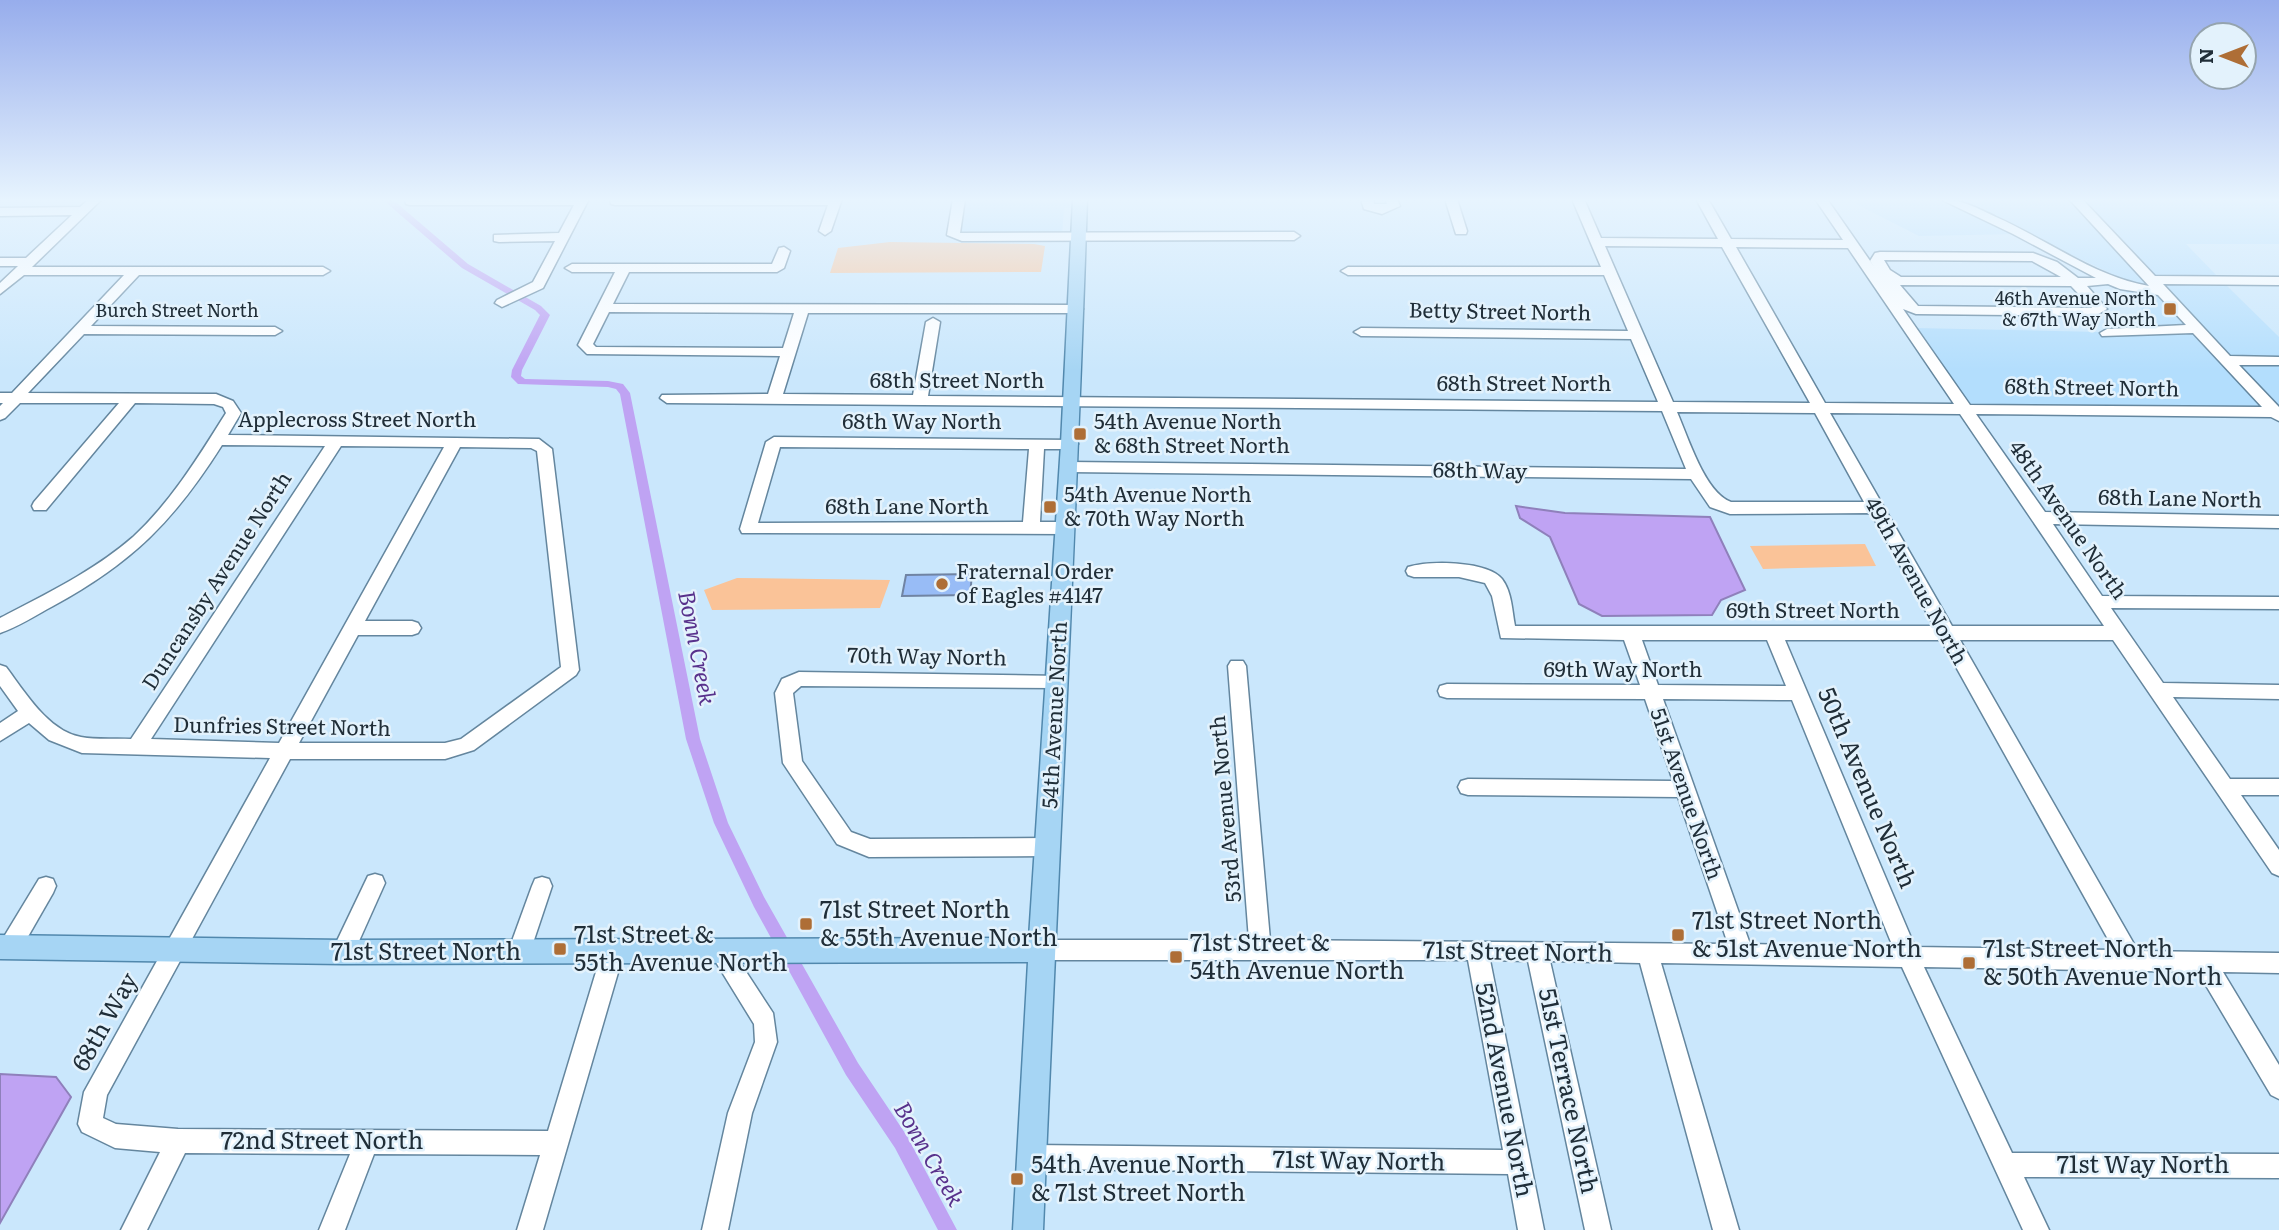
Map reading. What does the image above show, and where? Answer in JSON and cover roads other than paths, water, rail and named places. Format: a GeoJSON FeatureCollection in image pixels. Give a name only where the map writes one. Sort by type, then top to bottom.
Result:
{"type":"FeatureCollection","features":[{"type":"Feature","properties":{"kind":"main road","name":"54th Avenue North"},"geometry":{"type":"LineString","coordinates":[[1028,1230],[1055,681],[1069,467],[1077,256]]}},
{"type":"Feature","properties":{"kind":"main road","name":"71st Street North"},"geometry":{"type":"LineString","coordinates":[[5,947],[344,952],[1043,950]]}},
{"type":"Feature","properties":{"kind":"street"},"geometry":{"type":"LineString","coordinates":[[0,290],[35,256]]}},
{"type":"Feature","properties":{"kind":"street"},"geometry":{"type":"LineString","coordinates":[[506,302],[538,285],[554,256]]}},
{"type":"Feature","properties":{"kind":"street"},"geometry":{"type":"LineString","coordinates":[[572,268],[777,268],[782,256]]}},
{"type":"Feature","properties":{"kind":"street"},"geometry":{"type":"LineString","coordinates":[[1603,256],[1696,474],[1716,503],[1730,508],[1874,508]]}},
{"type":"Feature","properties":{"kind":"street","name":"49th Avenue North"},"geometry":{"type":"LineString","coordinates":[[1733,256],[2132,961]]}},
{"type":"Feature","properties":{"kind":"street","name":"48th Avenue North"},"geometry":{"type":"LineString","coordinates":[[1859,256],[2279,867]]}},
{"type":"Feature","properties":{"kind":"street"},"geometry":{"type":"LineString","coordinates":[[1880,256],[1877,261],[1885,273],[1898,281]]}},
{"type":"Feature","properties":{"kind":"street"},"geometry":{"type":"LineString","coordinates":[[1941,256],[2033,257],[2051,265],[2076,282],[2101,309],[2095,312],[1916,310],[1909,307],[1893,282],[1898,281],[2076,282],[2092,283],[2109,280]]}},
{"type":"Feature","properties":{"kind":"street"},"geometry":{"type":"LineString","coordinates":[[2065,256],[2132,289],[2162,292]]}},
{"type":"Feature","properties":{"kind":"street"},"geometry":{"type":"LineString","coordinates":[[2128,256],[2277,414]]}},
{"type":"Feature","properties":{"kind":"street"},"geometry":{"type":"LineString","coordinates":[[0,262],[25,266],[135,271],[323,271]]}},
{"type":"Feature","properties":{"kind":"street"},"geometry":{"type":"LineString","coordinates":[[624,268],[585,345],[592,351],[788,352]]}},
{"type":"Feature","properties":{"kind":"street"},"geometry":{"type":"LineString","coordinates":[[0,415],[8,398],[79,330],[135,271]]}},
{"type":"Feature","properties":{"kind":"street"},"geometry":{"type":"LineString","coordinates":[[1348,271],[1609,271]]}},
{"type":"Feature","properties":{"kind":"street"},"geometry":{"type":"LineString","coordinates":[[2150,280],[2279,281]]}},
{"type":"Feature","properties":{"kind":"street"},"geometry":{"type":"LineString","coordinates":[[604,308],[1076,309]]}},
{"type":"Feature","properties":{"kind":"street"},"geometry":{"type":"LineString","coordinates":[[775,397],[802,309]]}},
{"type":"Feature","properties":{"kind":"street"},"geometry":{"type":"LineString","coordinates":[[919,402],[933,322]]}},
{"type":"Feature","properties":{"kind":"street"},"geometry":{"type":"LineString","coordinates":[[2106,333],[2197,329]]}},
{"type":"Feature","properties":{"kind":"street","name":"Burch Street North"},"geometry":{"type":"LineString","coordinates":[[79,330],[275,331]]}},
{"type":"Feature","properties":{"kind":"street","name":"Betty Street North"},"geometry":{"type":"LineString","coordinates":[[1361,332],[1638,335]]}},
{"type":"Feature","properties":{"kind":"street"},"geometry":{"type":"LineString","coordinates":[[2226,360],[2279,361]]}},
{"type":"Feature","properties":{"kind":"street","name":"68th Street North"},"geometry":{"type":"LineString","coordinates":[[667,398],[775,397],[783,401],[1963,408],[2277,414]]}},
{"type":"Feature","properties":{"kind":"street","name":"Applecross Street North"},"geometry":{"type":"LineString","coordinates":[[8,398],[216,399],[228,404],[234,413],[217,440]]}},
{"type":"Feature","properties":{"kind":"street"},"geometry":{"type":"LineString","coordinates":[[40,506],[131,398]]}},
{"type":"Feature","properties":{"kind":"street"},"geometry":{"type":"LineString","coordinates":[[0,626],[100,570],[136,543],[163,514],[217,440]]}},
{"type":"Feature","properties":{"kind":"street","name":"Applecross Street North"},"geometry":{"type":"LineString","coordinates":[[217,440],[534,443],[544,449],[570,670]]}},
{"type":"Feature","properties":{"kind":"street","name":"Duncansby Avenue North"},"geometry":{"type":"LineString","coordinates":[[135,748],[337,440]]}},
{"type":"Feature","properties":{"kind":"street","name":"68th Way"},"geometry":{"type":"LineString","coordinates":[[90,1124],[96,1092],[455,442]]}},
{"type":"Feature","properties":{"kind":"street","name":"68th Way North"},"geometry":{"type":"LineString","coordinates":[[748,529],[774,442],[1070,443]]}},
{"type":"Feature","properties":{"kind":"street"},"geometry":{"type":"LineString","coordinates":[[1031,528],[1037,443]]}},
{"type":"Feature","properties":{"kind":"street","name":"68th Way"},"geometry":{"type":"LineString","coordinates":[[1069,467],[1696,474]]}},
{"type":"Feature","properties":{"kind":"street","name":"68th Lane North"},"geometry":{"type":"LineString","coordinates":[[2038,518],[2279,522]]}},
{"type":"Feature","properties":{"kind":"street","name":"68th Lane North"},"geometry":{"type":"LineString","coordinates":[[748,529],[1065,528]]}},
{"type":"Feature","properties":{"kind":"street","name":"69th Street North"},"geometry":{"type":"LineString","coordinates":[[1414,571],[1477,572],[1490,577],[1497,585],[1507,633],[2119,634]]}},
{"type":"Feature","properties":{"kind":"street"},"geometry":{"type":"LineString","coordinates":[[2098,602],[2279,603]]}},
{"type":"Feature","properties":{"kind":"street"},"geometry":{"type":"LineString","coordinates":[[352,628],[412,628]]}},
{"type":"Feature","properties":{"kind":"street","name":"51st Avenue North"},"geometry":{"type":"LineString","coordinates":[[1631,633],[1683,789],[1743,955]]}},
{"type":"Feature","properties":{"kind":"street","name":"50th Avenue North"},"geometry":{"type":"LineString","coordinates":[[1773,633],[1909,959],[2008,1165],[2036,1230]]}},
{"type":"Feature","properties":{"kind":"street","name":"53rd Avenue North"},"geometry":{"type":"LineString","coordinates":[[1237,666],[1260,949]]}},
{"type":"Feature","properties":{"kind":"street","name":"Dunfries Street North"},"geometry":{"type":"LineString","coordinates":[[0,672],[29,713],[63,741],[82,745],[284,751],[445,751],[467,745],[570,670]]}},
{"type":"Feature","properties":{"kind":"street","name":"70th Way North"},"geometry":{"type":"LineString","coordinates":[[1048,847],[869,848],[844,838],[793,763],[784,693],[788,684],[799,679],[1055,681]]}},
{"type":"Feature","properties":{"kind":"street"},"geometry":{"type":"LineString","coordinates":[[2157,690],[2279,692]]}},
{"type":"Feature","properties":{"kind":"street","name":"69th Way North"},"geometry":{"type":"LineString","coordinates":[[1447,691],[1799,694]]}},
{"type":"Feature","properties":{"kind":"street"},"geometry":{"type":"LineString","coordinates":[[0,733],[29,713]]}},
{"type":"Feature","properties":{"kind":"street"},"geometry":{"type":"LineString","coordinates":[[1468,787],[1683,789]]}},
{"type":"Feature","properties":{"kind":"street"},"geometry":{"type":"LineString","coordinates":[[2224,787],[2279,788]]}},
{"type":"Feature","properties":{"kind":"street"},"geometry":{"type":"LineString","coordinates":[[344,952],[375,883]]}},
{"type":"Feature","properties":{"kind":"street"},"geometry":{"type":"LineString","coordinates":[[5,947],[47,886]]}},
{"type":"Feature","properties":{"kind":"street"},"geometry":{"type":"LineString","coordinates":[[519,951],[542,887]]}},
{"type":"Feature","properties":{"kind":"street","name":"71st Street North"},"geometry":{"type":"LineString","coordinates":[[1043,950],[1477,950],[2279,963]]}},
{"type":"Feature","properties":{"kind":"street","name":"52nd Avenue North"},"geometry":{"type":"LineString","coordinates":[[1477,950],[1531,1230]]}},
{"type":"Feature","properties":{"kind":"street"},"geometry":{"type":"LineString","coordinates":[[530,1230],[614,951]]}},
{"type":"Feature","properties":{"kind":"street"},"geometry":{"type":"LineString","coordinates":[[715,1230],[740,1113],[766,1042],[765,1021],[720,951]]}},
{"type":"Feature","properties":{"kind":"street","name":"51st Terrace North"},"geometry":{"type":"LineString","coordinates":[[1537,952],[1598,1230]]}},
{"type":"Feature","properties":{"kind":"street"},"geometry":{"type":"LineString","coordinates":[[1648,954],[1726,1230]]}},
{"type":"Feature","properties":{"kind":"street"},"geometry":{"type":"LineString","coordinates":[[2205,963],[2279,1087]]}},
{"type":"Feature","properties":{"kind":"street","name":"72nd Street North"},"geometry":{"type":"LineString","coordinates":[[90,1124],[115,1136],[178,1141],[556,1143]]}},
{"type":"Feature","properties":{"kind":"street"},"geometry":{"type":"LineString","coordinates":[[332,1230],[368,1140]]}},
{"type":"Feature","properties":{"kind":"street"},"geometry":{"type":"LineString","coordinates":[[134,1230],[178,1141]]}},
{"type":"Feature","properties":{"kind":"street","name":"71st Way North"},"geometry":{"type":"LineString","coordinates":[[1032,1157],[1518,1163]]}},
{"type":"Feature","properties":{"kind":"street","name":"71st Way North"},"geometry":{"type":"LineString","coordinates":[[2008,1165],[2279,1166]]}},
{"type":"Feature","properties":{"kind":"waterway","name":"Bonn Creek"},"geometry":{"type":"LineString","coordinates":[[454,256],[465,266],[538,308],[545,315],[517,370],[516,377],[522,382],[608,384],[619,386],[625,393],[693,739],[721,823],[759,902],[852,1069],[901,1142],[948,1230]]}},
{"type":"Feature","properties":{"kind":"place","name":"46th Avenue North & 67th Way North"},"geometry":{"type":"Point","coordinates":[2170,309]}},
{"type":"Feature","properties":{"kind":"place","name":"54th Avenue North & 68th Street North"},"geometry":{"type":"Point","coordinates":[1080,434]}},
{"type":"Feature","properties":{"kind":"place","name":"54th Avenue North & 70th Way North"},"geometry":{"type":"Point","coordinates":[1050,507]}},
{"type":"Feature","properties":{"kind":"place","name":"Fraternal Order of Eagles #4147"},"geometry":{"type":"Point","coordinates":[942,584]}},
{"type":"Feature","properties":{"kind":"place","name":"71st Street North & 55th Avenue North"},"geometry":{"type":"Point","coordinates":[806,924]}},
{"type":"Feature","properties":{"kind":"place","name":"71st Street North & 51st Avenue North"},"geometry":{"type":"Point","coordinates":[1678,935]}},
{"type":"Feature","properties":{"kind":"place","name":"71st Street & 55th Avenue North"},"geometry":{"type":"Point","coordinates":[560,949]}},
{"type":"Feature","properties":{"kind":"place","name":"71st Street & 54th Avenue North"},"geometry":{"type":"Point","coordinates":[1176,957]}},
{"type":"Feature","properties":{"kind":"place","name":"71st Street North & 50th Avenue North"},"geometry":{"type":"Point","coordinates":[1969,963]}},
{"type":"Feature","properties":{"kind":"place","name":"54th Avenue North & 71st Street North"},"geometry":{"type":"Point","coordinates":[1017,1179]}}]}
